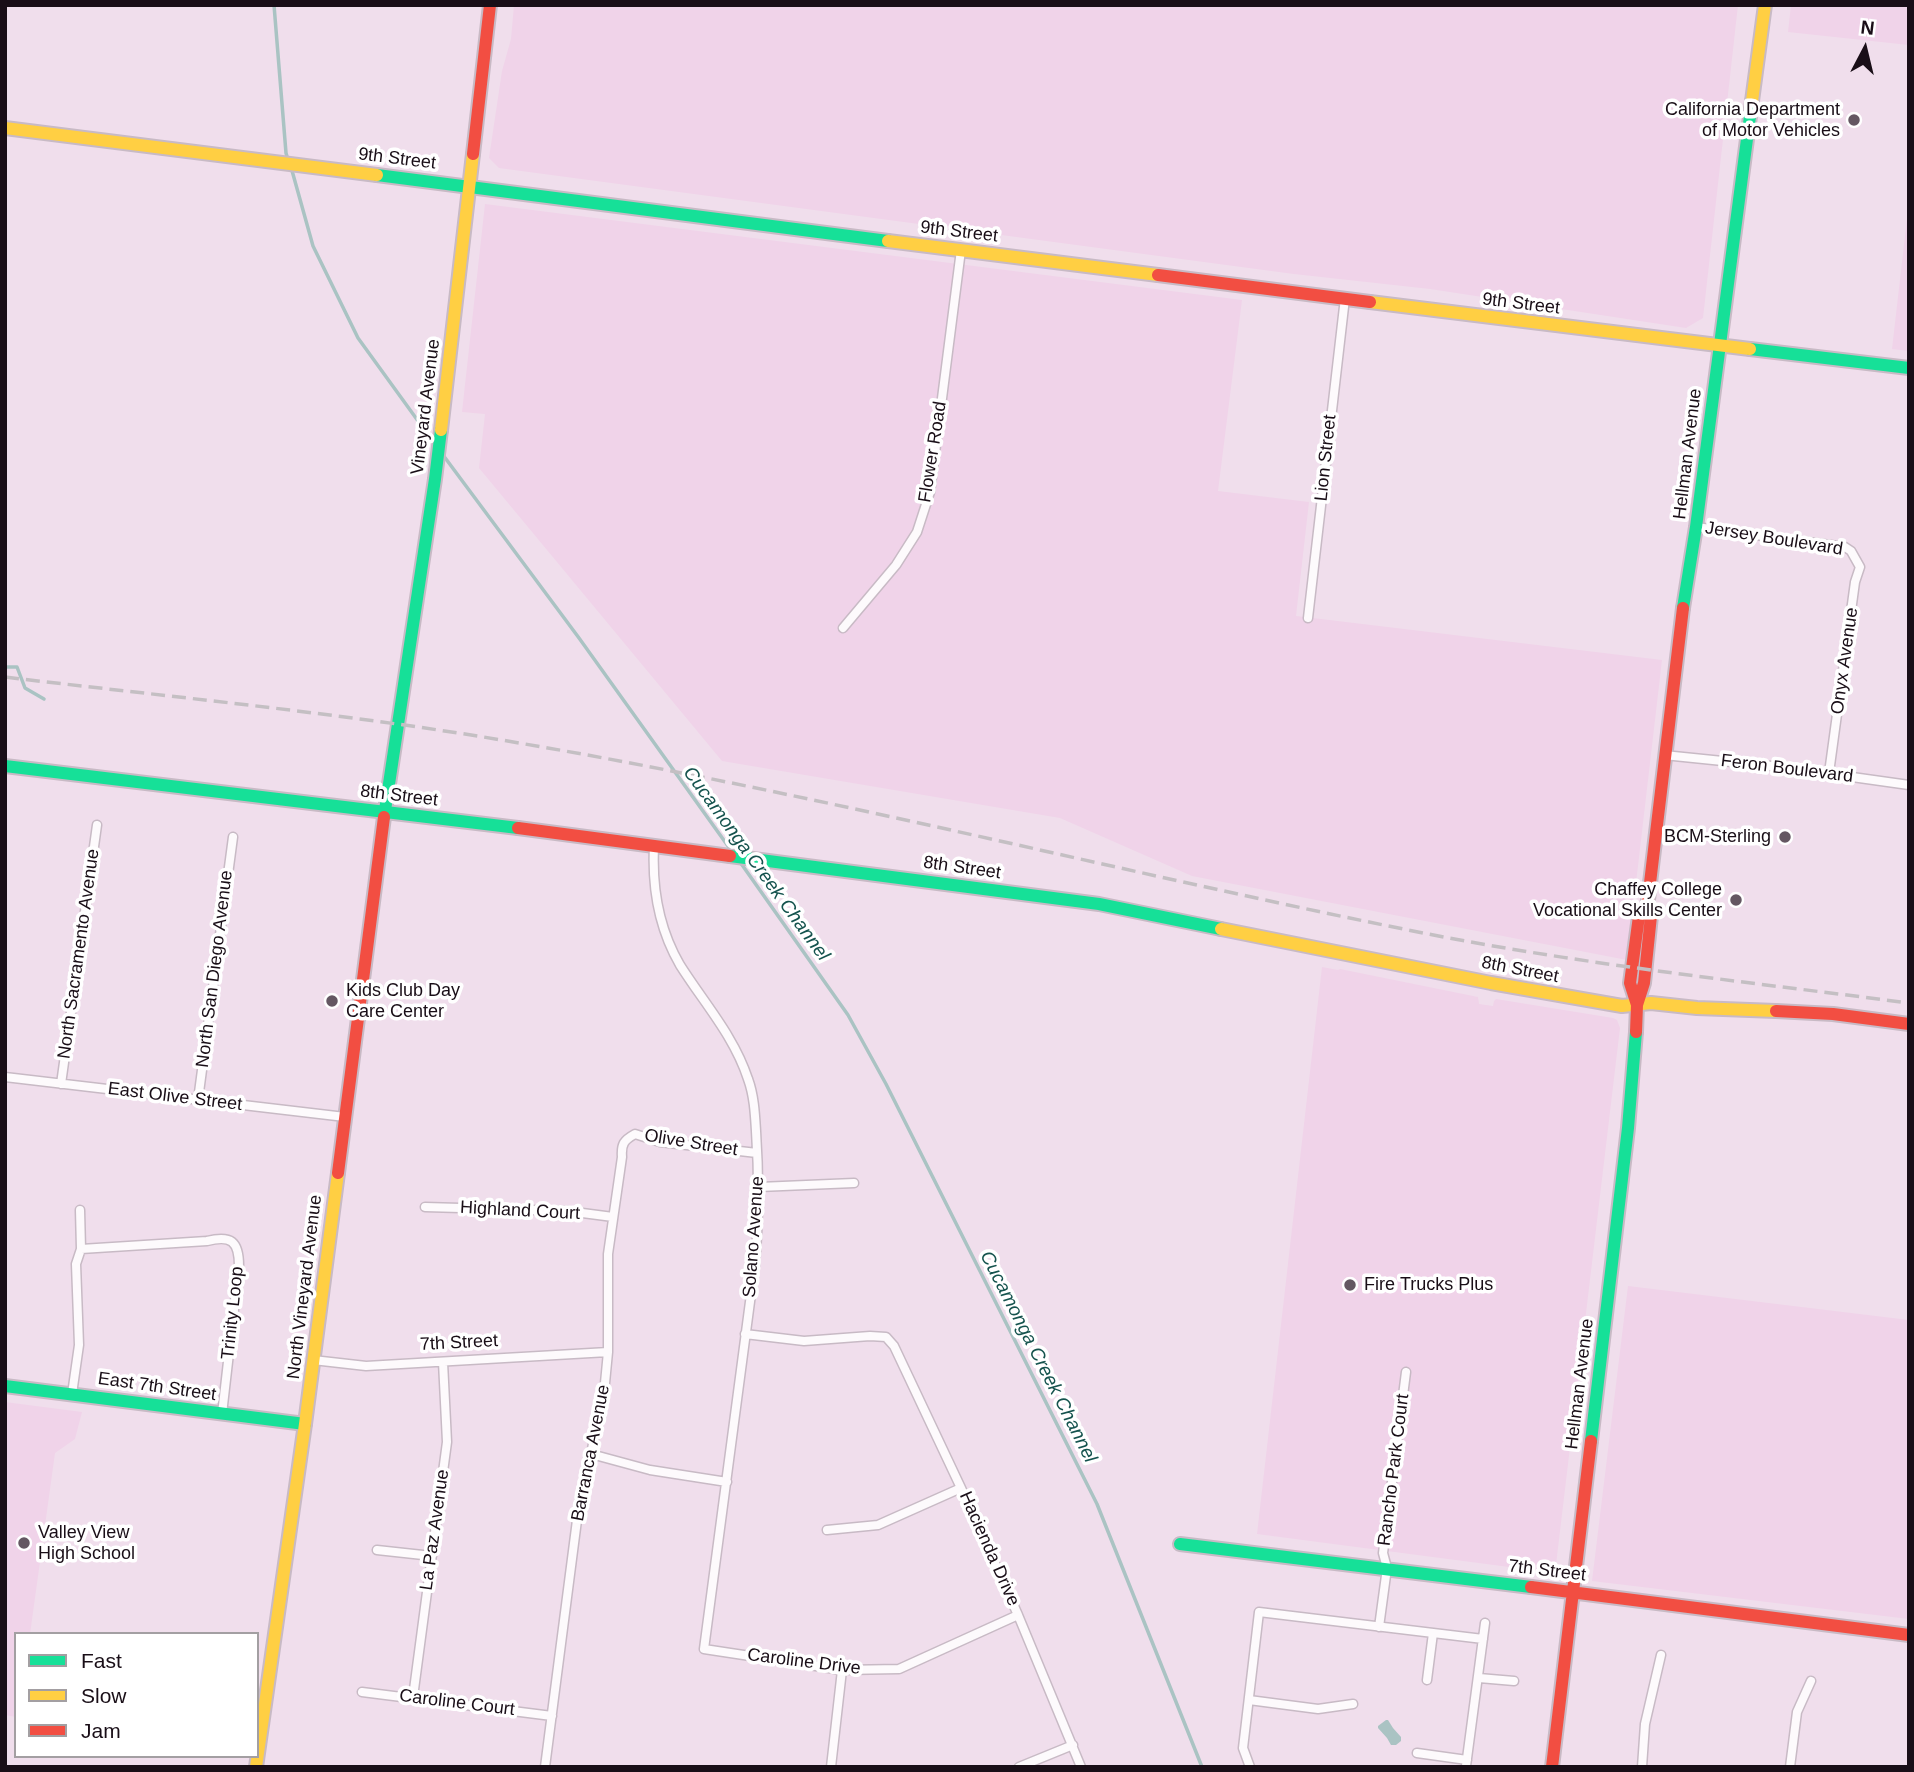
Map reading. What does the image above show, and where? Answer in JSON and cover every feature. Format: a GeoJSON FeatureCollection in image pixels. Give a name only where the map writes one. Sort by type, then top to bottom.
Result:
{"type":"FeatureCollection","features":[{"type":"Feature","properties":{"kind":"street","name":"Vineyard Avenue"},"geometry":{"type":"LineString","coordinates":[[385,811],[435,480],[490,5]]}},
{"type":"Feature","properties":{"kind":"street","name":"Hellman Avenue"},"geometry":{"type":"LineString","coordinates":[[1552,1767],[1628,1128],[1637,1005],[1630,983],[1639,916],[1647,908],[1678,640],[1696,527],[1765,5]]}},
{"type":"Feature","properties":{"kind":"street","name":"9th Street"},"geometry":{"type":"LineString","coordinates":[[5,128],[1613,333],[1909,368]]}},
{"type":"Feature","properties":{"kind":"street","name":"Flower Road"},"geometry":{"type":"LineString","coordinates":[[843,628],[896,565],[917,532],[930,492],[961,250]]}},
{"type":"Feature","properties":{"kind":"street","name":"Lion Street"},"geometry":{"type":"LineString","coordinates":[[1308,618],[1345,299]]}},
{"type":"Feature","properties":{"kind":"street","name":"Jersey Boulevard"},"geometry":{"type":"LineString","coordinates":[[1696,527],[1827,544],[1845,547],[1851,551]]}},
{"type":"Feature","properties":{"kind":"street","name":"Onyx Avenue"},"geometry":{"type":"LineString","coordinates":[[1829,773],[1855,582],[1860,566],[1851,551]]}},
{"type":"Feature","properties":{"kind":"street","name":"Feron Boulevard"},"geometry":{"type":"LineString","coordinates":[[1664,755],[1829,773],[1909,785]]}},
{"type":"Feature","properties":{"kind":"street","name":"8th Street"},"geometry":{"type":"LineString","coordinates":[[5,766],[385,811],[1099,904],[1547,994],[1622,1006],[1651,1003],[1697,1008],[1833,1014],[1909,1024]]}},
{"type":"Feature","properties":{"kind":"street","name":"North Vineyard Avenue"},"geometry":{"type":"LineString","coordinates":[[259,1746],[385,811]]}},
{"type":"Feature","properties":{"kind":"street","name":"North Sacramento Avenue"},"geometry":{"type":"LineString","coordinates":[[61,1084],[96,825]]}},
{"type":"Feature","properties":{"kind":"street","name":"North San Diego Avenue"},"geometry":{"type":"LineString","coordinates":[[198,1100],[233,838]]}},
{"type":"Feature","properties":{"kind":"street","name":"Solano Avenue"},"geometry":{"type":"LineString","coordinates":[[654,847],[655,898],[667,937],[680,963],[740,1056],[750,1081],[757,1153],[759,1187],[755,1264],[704,1649]]}},
{"type":"Feature","properties":{"kind":"street","name":"East Olive Street"},"geometry":{"type":"LineString","coordinates":[[5,1077],[345,1117]]}},
{"type":"Feature","properties":{"kind":"street","name":"Olive Street"},"geometry":{"type":"LineString","coordinates":[[625,1140],[635,1134],[660,1142],[757,1153]]}},
{"type":"Feature","properties":{"kind":"street","name":"Barranca Avenue"},"geometry":{"type":"LineString","coordinates":[[545,1767],[580,1497],[592,1454],[605,1383],[608,1352],[608,1254],[621,1147],[625,1140]]}},
{"type":"Feature","properties":{"kind":"street"},"geometry":{"type":"LineString","coordinates":[[759,1187],[854,1184]]}},
{"type":"Feature","properties":{"kind":"street","name":"Highland Court"},"geometry":{"type":"LineString","coordinates":[[425,1207],[567,1211],[613,1217]]}},
{"type":"Feature","properties":{"kind":"street"},"geometry":{"type":"LineString","coordinates":[[72,1394],[79,1346],[76,1264],[81,1249],[80,1210]]}},
{"type":"Feature","properties":{"kind":"street","name":"Trinity Loop"},"geometry":{"type":"LineString","coordinates":[[81,1249],[207,1241],[220,1237],[233,1242],[239,1250],[239,1266],[222,1414]]}},
{"type":"Feature","properties":{"kind":"street","name":"Hacienda Drive"},"geometry":{"type":"LineString","coordinates":[[746,1334],[804,1341],[870,1336],[886,1338],[894,1346],[1018,1615],[1081,1767]]}},
{"type":"Feature","properties":{"kind":"street","name":"7th Street"},"geometry":{"type":"LineString","coordinates":[[313,1360],[366,1366],[608,1352]]}},
{"type":"Feature","properties":{"kind":"street","name":"La Paz Avenue"},"geometry":{"type":"LineString","coordinates":[[413,1697],[447,1442],[443,1362]]}},
{"type":"Feature","properties":{"kind":"street","name":"Rancho Park Court"},"geometry":{"type":"LineString","coordinates":[[1379,1627],[1387,1568],[1383,1553],[1406,1372]]}},
{"type":"Feature","properties":{"kind":"street","name":"East 7th Street"},"geometry":{"type":"LineString","coordinates":[[5,1386],[304,1424]]}},
{"type":"Feature","properties":{"kind":"street"},"geometry":{"type":"LineString","coordinates":[[592,1454],[650,1470],[727,1482]]}},
{"type":"Feature","properties":{"kind":"street"},"geometry":{"type":"LineString","coordinates":[[827,1530],[878,1525],[961,1488]]}},
{"type":"Feature","properties":{"kind":"street","name":"7th Street"},"geometry":{"type":"LineString","coordinates":[[1180,1544],[1909,1635]]}},
{"type":"Feature","properties":{"kind":"street"},"geometry":{"type":"LineString","coordinates":[[377,1550],[432,1556]]}},
{"type":"Feature","properties":{"kind":"street"},"geometry":{"type":"LineString","coordinates":[[1250,1767],[1244,1748],[1259,1612],[1483,1639]]}},
{"type":"Feature","properties":{"kind":"street","name":"Caroline Drive"},"geometry":{"type":"LineString","coordinates":[[704,1649],[842,1670],[899,1669],[1018,1615]]}},
{"type":"Feature","properties":{"kind":"street"},"geometry":{"type":"LineString","coordinates":[[1417,1753],[1466,1763],[1485,1623]]}},
{"type":"Feature","properties":{"kind":"street"},"geometry":{"type":"LineString","coordinates":[[1427,1680],[1433,1633]]}},
{"type":"Feature","properties":{"kind":"street"},"geometry":{"type":"LineString","coordinates":[[1642,1767],[1645,1724],[1661,1655]]}},
{"type":"Feature","properties":{"kind":"street"},"geometry":{"type":"LineString","coordinates":[[831,1767],[842,1670]]}},
{"type":"Feature","properties":{"kind":"street"},"geometry":{"type":"LineString","coordinates":[[1479,1678],[1514,1681]]}},
{"type":"Feature","properties":{"kind":"street"},"geometry":{"type":"LineString","coordinates":[[1790,1767],[1797,1712],[1811,1681]]}},
{"type":"Feature","properties":{"kind":"street","name":"Caroline Court"},"geometry":{"type":"LineString","coordinates":[[362,1692],[552,1716]]}},
{"type":"Feature","properties":{"kind":"street"},"geometry":{"type":"LineString","coordinates":[[1249,1700],[1318,1709],[1353,1704]]}},
{"type":"Feature","properties":{"kind":"street"},"geometry":{"type":"LineString","coordinates":[[1019,1767],[1073,1745]]}},
{"type":"Feature","properties":{"kind":"shaded area"},"geometry":{"type":"Polygon","coordinates":[[[514,5],[1738,5],[1703,318],[1686,328],[1430,289],[1294,274],[499,168],[489,158],[502,71],[511,39],[514,5]]]}},
{"type":"Feature","properties":{"kind":"shaded area"},"geometry":{"type":"Polygon","coordinates":[[[1791,5],[1909,5],[1909,45],[1788,32],[1791,5]]]}},
{"type":"Feature","properties":{"kind":"shaded area"},"geometry":{"type":"Polygon","coordinates":[[[1909,201],[1909,351],[1892,349],[1909,201]]]}},
{"type":"Feature","properties":{"kind":"shaded area"},"geometry":{"type":"Polygon","coordinates":[[[485,204],[1242,300],[1218,491],[1309,502],[1296,616],[1662,660],[1627,960],[1192,876],[1060,818],[722,761],[479,468],[485,414],[462,412],[485,204]]]}},
{"type":"Feature","properties":{"kind":"shaded area"},"geometry":{"type":"Polygon","coordinates":[[[1322,967],[1478,997],[1479,1004],[1493,1006],[1496,999],[1617,1020],[1620,1028],[1555,1573],[1257,1534],[1322,967]]]}},
{"type":"Feature","properties":{"kind":"shaded area"},"geometry":{"type":"Polygon","coordinates":[[[1628,1286],[1909,1320],[1909,1619],[1592,1581],[1628,1286]]]}},
{"type":"Feature","properties":{"kind":"shaded area","name":"Valley View High School"},"geometry":{"type":"Polygon","coordinates":[[[5,1402],[82,1412],[75,1439],[55,1453],[30,1632],[14,1632],[14,1717],[5,1715],[5,1402]]]}},
{"type":"Feature","properties":{"kind":"shaded area"},"geometry":{"type":"Polygon","coordinates":[[[1386,1720],[1401,1737],[1401,1741],[1396,1745],[1391,1745],[1378,1728],[1386,1720]]]}},
{"type":"Feature","properties":{"kind":"waterway","name":"Cucamonga Creek Channel"},"geometry":{"type":"LineString","coordinates":[[274,5],[288,160]]}},
{"type":"Feature","properties":{"kind":"waterway","name":"Cucamonga Creek Channel"},"geometry":{"type":"LineString","coordinates":[[291,167],[313,246],[358,338],[434,443]]}},
{"type":"Feature","properties":{"kind":"waterway","name":"Cucamonga Creek Channel"},"geometry":{"type":"LineString","coordinates":[[443,455],[579,638],[733,853]]}},
{"type":"Feature","properties":{"kind":"waterway"},"geometry":{"type":"LineString","coordinates":[[5,667],[17,667],[25,688],[44,699]]}},
{"type":"Feature","properties":{"kind":"waterway","name":"Cucamonga Creek Channel"},"geometry":{"type":"LineString","coordinates":[[740,862],[848,1015],[886,1084],[1097,1504],[1202,1767]]}},
{"type":"Feature","properties":{"kind":"railway"},"geometry":{"type":"LineString","coordinates":[[5,677],[331,715],[525,744],[752,787],[1428,934],[1608,964],[1909,1003]]}},
{"type":"Feature","properties":{"kind":"traffic: fast"},"geometry":{"type":"LineString","coordinates":[[1683,608],[1752,101]]}},
{"type":"Feature","properties":{"kind":"traffic: fast"},"geometry":{"type":"LineString","coordinates":[[377,175],[888,241]]}},
{"type":"Feature","properties":{"kind":"traffic: fast"},"geometry":{"type":"LineString","coordinates":[[1750,349],[1909,368]]}},
{"type":"Feature","properties":{"kind":"traffic: fast"},"geometry":{"type":"LineString","coordinates":[[384,817],[441,430]]}},
{"type":"Feature","properties":{"kind":"traffic: fast"},"geometry":{"type":"LineString","coordinates":[[5,766],[518,828]]}},
{"type":"Feature","properties":{"kind":"traffic: fast"},"geometry":{"type":"LineString","coordinates":[[730,856],[1099,904],[1221,929]]}},
{"type":"Feature","properties":{"kind":"traffic: fast"},"geometry":{"type":"LineString","coordinates":[[1591,1441],[1628,1128],[1636,1032]]}},
{"type":"Feature","properties":{"kind":"traffic: fast"},"geometry":{"type":"LineString","coordinates":[[5,1386],[305,1424]]}},
{"type":"Feature","properties":{"kind":"traffic: fast"},"geometry":{"type":"LineString","coordinates":[[1180,1544],[1531,1587]]}},
{"type":"Feature","properties":{"kind":"traffic: slow"},"geometry":{"type":"LineString","coordinates":[[1752,101],[1765,5]]}},
{"type":"Feature","properties":{"kind":"traffic: slow"},"geometry":{"type":"LineString","coordinates":[[5,128],[377,175]]}},
{"type":"Feature","properties":{"kind":"traffic: slow"},"geometry":{"type":"LineString","coordinates":[[441,430],[473,154]]}},
{"type":"Feature","properties":{"kind":"traffic: slow"},"geometry":{"type":"LineString","coordinates":[[888,241],[1158,275]]}},
{"type":"Feature","properties":{"kind":"traffic: slow"},"geometry":{"type":"LineString","coordinates":[[1370,302],[1750,349]]}},
{"type":"Feature","properties":{"kind":"traffic: slow"},"geometry":{"type":"LineString","coordinates":[[1221,929],[1491,983],[1622,1006],[1651,1003],[1776,1011]]}},
{"type":"Feature","properties":{"kind":"traffic: slow"},"geometry":{"type":"LineString","coordinates":[[259,1746],[338,1173]]}},
{"type":"Feature","properties":{"kind":"traffic: slow"},"geometry":{"type":"LineString","coordinates":[[256,1767],[257,1758]]}},
{"type":"Feature","properties":{"kind":"traffic: jam"},"geometry":{"type":"LineString","coordinates":[[473,154],[490,5]]}},
{"type":"Feature","properties":{"kind":"traffic: jam"},"geometry":{"type":"LineString","coordinates":[[1158,275],[1370,302]]}},
{"type":"Feature","properties":{"kind":"traffic: jam"},"geometry":{"type":"LineString","coordinates":[[1637,1005],[1644,983],[1651,916],[1647,908],[1683,608]]}},
{"type":"Feature","properties":{"kind":"traffic: jam"},"geometry":{"type":"LineString","coordinates":[[338,1173],[384,817]]}},
{"type":"Feature","properties":{"kind":"traffic: jam"},"geometry":{"type":"LineString","coordinates":[[518,828],[730,856]]}},
{"type":"Feature","properties":{"kind":"traffic: jam"},"geometry":{"type":"LineString","coordinates":[[1636,1032],[1637,1005],[1630,983],[1639,916],[1647,908]]}},
{"type":"Feature","properties":{"kind":"traffic: jam"},"geometry":{"type":"LineString","coordinates":[[1776,1011],[1833,1014],[1909,1024]]}},
{"type":"Feature","properties":{"kind":"traffic: jam"},"geometry":{"type":"LineString","coordinates":[[1552,1767],[1591,1441]]}},
{"type":"Feature","properties":{"kind":"traffic: jam"},"geometry":{"type":"LineString","coordinates":[[1531,1587],[1909,1635]]}},
{"type":"Feature","properties":{"kind":"place","name":"California Department of Motor Vehicles"},"geometry":{"type":"Point","coordinates":[1854,120]}},
{"type":"Feature","properties":{"kind":"place","name":"BCM-Sterling"},"geometry":{"type":"Point","coordinates":[1785,837]}},
{"type":"Feature","properties":{"kind":"place","name":"Chaffey College Vocational Skills Center"},"geometry":{"type":"Point","coordinates":[1736,900]}},
{"type":"Feature","properties":{"kind":"place","name":"Kids Club Day Care Center"},"geometry":{"type":"Point","coordinates":[332,1001]}},
{"type":"Feature","properties":{"kind":"place","name":"Fire Trucks Plus"},"geometry":{"type":"Point","coordinates":[1350,1285]}},
{"type":"Feature","properties":{"kind":"place","name":"Valley View High School"},"geometry":{"type":"Point","coordinates":[24,1543]}}]}
